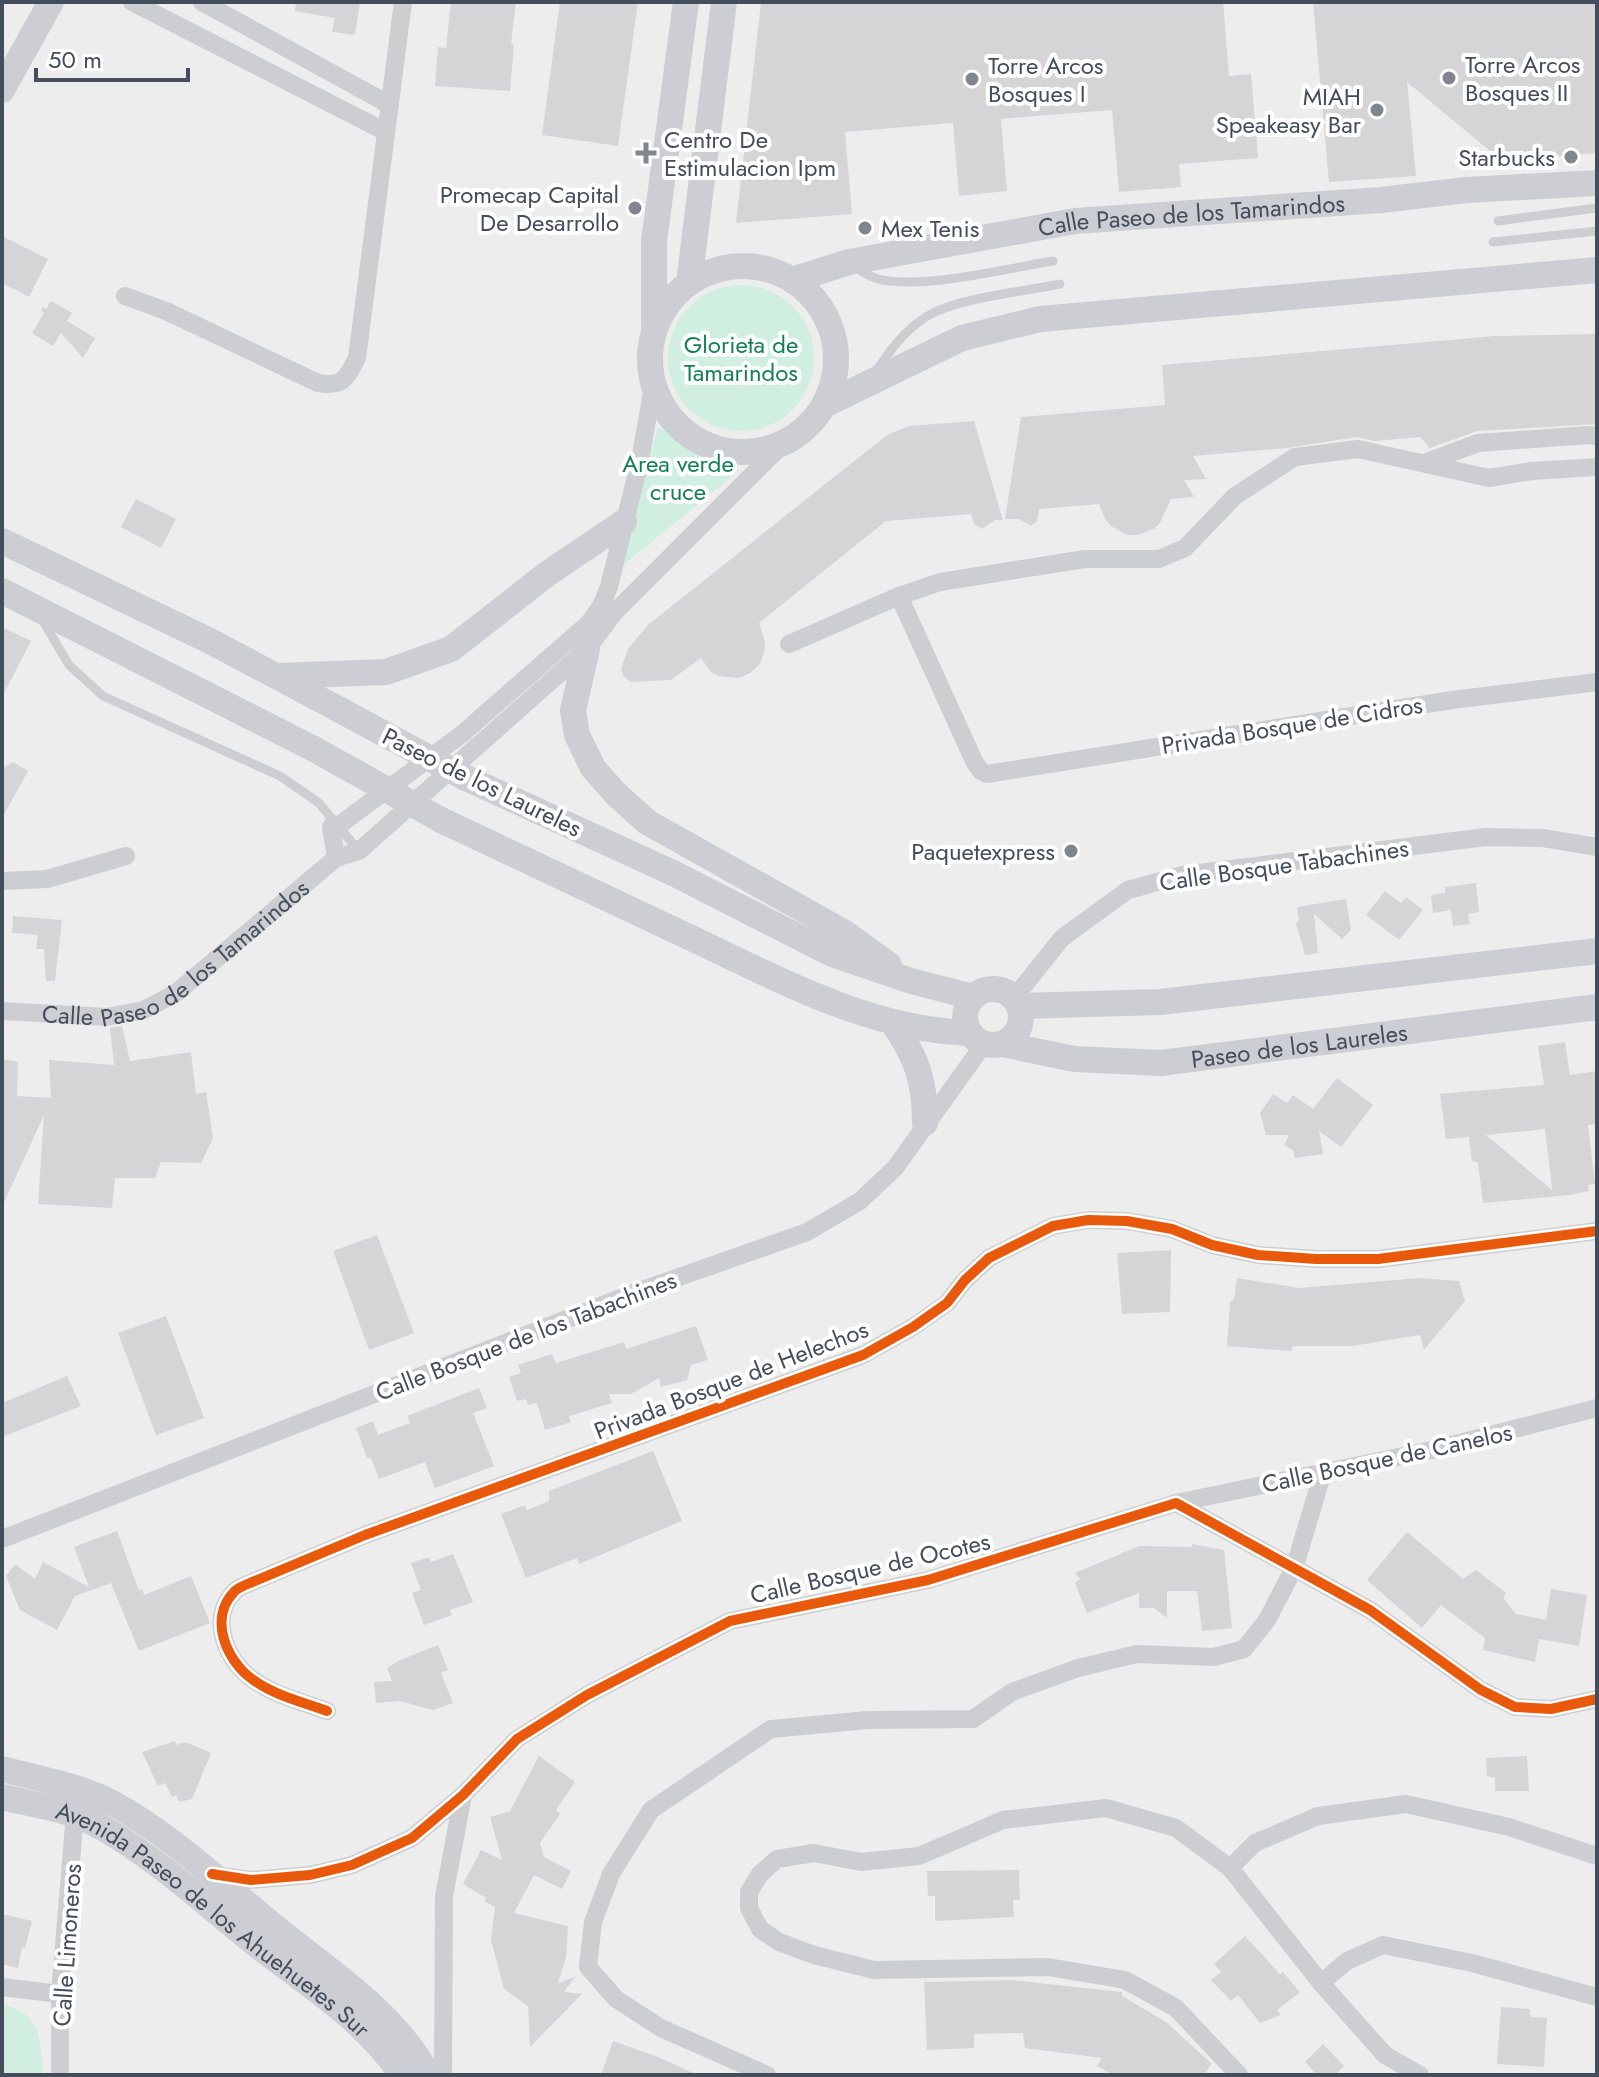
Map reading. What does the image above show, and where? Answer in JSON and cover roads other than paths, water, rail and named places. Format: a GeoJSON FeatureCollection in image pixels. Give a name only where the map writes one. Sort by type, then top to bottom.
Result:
{"type":"FeatureCollection","features":[{"type":"Feature","properties":{"kind":"main road"},"geometry":{"type":"LineString","coordinates":[[2,90],[51,2]]}},
{"type":"Feature","properties":{"kind":"main road"},"geometry":{"type":"LineString","coordinates":[[685,9],[690,22],[706,27],[722,11]]}},
{"type":"Feature","properties":{"kind":"main road"},"geometry":{"type":"LineString","coordinates":[[654,328],[669,302],[689,283],[713,271],[740,266],[767,269],[792,280],[813,298],[829,323],[836,350],[834,378],[824,405],[807,427],[784,443],[745,453],[706,445],[673,422],[653,387],[649,358],[654,328],[654,241],[685,9]]}},
{"type":"Feature","properties":{"kind":"main road"},"geometry":{"type":"LineString","coordinates":[[689,283],[722,11]]}},
{"type":"Feature","properties":{"kind":"main road","name":"Calle Paseo de los Tamarindos"},"geometry":{"type":"LineString","coordinates":[[792,280],[849,262],[1075,221],[1381,200],[1466,190],[1597,183]]}},
{"type":"Feature","properties":{"kind":"main road"},"geometry":{"type":"LineString","coordinates":[[824,405],[962,338],[1040,319],[1597,270]]}},
{"type":"Feature","properties":{"kind":"main road"},"geometry":{"type":"LineString","coordinates":[[278,676],[386,672],[451,649],[547,574],[624,522]]}},
{"type":"Feature","properties":{"kind":"main road","name":"Paseo de los Laureles"},"geometry":{"type":"LineString","coordinates":[[2,541],[278,676],[466,778],[675,874],[832,954],[911,981],[973,997]]}},
{"type":"Feature","properties":{"kind":"main road","name":"Paseo de los Laureles"},"geometry":{"type":"LineString","coordinates":[[2,591],[314,749],[441,820],[801,990],[893,1023],[1074,1059],[1161,1063],[1596,1008]]}},
{"type":"Feature","properties":{"kind":"main road"},"geometry":{"type":"LineString","coordinates":[[587,649],[573,710],[577,735],[593,768],[616,794],[647,822],[845,933],[911,981]]}},
{"type":"Feature","properties":{"kind":"main road"},"geometry":{"type":"LineString","coordinates":[[1017,1002],[1160,1002],[1597,951]]}},
{"type":"Feature","properties":{"kind":"main road"},"geometry":{"type":"LineString","coordinates":[[982,991],[1005,991],[1017,1002],[1021,1024],[1017,1033],[985,1040],[965,1019],[968,1004],[982,991]]}},
{"type":"Feature","properties":{"kind":"main road"},"geometry":{"type":"LineString","coordinates":[[893,1023],[911,1052],[922,1080],[925,1123]]}},
{"type":"Feature","properties":{"kind":"main road","name":"Avenida Paseo de los Ahuehuetes Sur"},"geometry":{"type":"LineString","coordinates":[[2,1769],[82,1789],[114,1804],[181,1848],[377,2026],[411,2049],[428,2075]]}},
{"type":"Feature","properties":{"kind":"main road","name":"Avenida Paseo de los Ahuehuetes Sur"},"geometry":{"type":"LineString","coordinates":[[2,1797],[75,1814],[102,1827],[168,1872],[348,2015],[377,2026],[402,2075]]}},
{"type":"Feature","properties":{"kind":"street"},"geometry":{"type":"LineString","coordinates":[[132,2],[386,132]]}},
{"type":"Feature","properties":{"kind":"street"},"geometry":{"type":"LineString","coordinates":[[202,2],[390,105]]}},
{"type":"Feature","properties":{"kind":"street"},"geometry":{"type":"LineString","coordinates":[[125,296],[166,311],[318,383],[333,385],[347,377],[357,358],[403,2]]}},
{"type":"Feature","properties":{"kind":"street"},"geometry":{"type":"LineString","coordinates":[[338,826],[462,734],[589,623],[609,587],[640,460],[653,387]]}},
{"type":"Feature","properties":{"kind":"street"},"geometry":{"type":"LineString","coordinates":[[1423,463],[1478,443],[1597,436]]}},
{"type":"Feature","properties":{"kind":"street","name":"Calle Paseo de los Tamarindos"},"geometry":{"type":"LineString","coordinates":[[2,1011],[106,1017],[144,1010],[176,993],[336,858],[359,851],[587,649],[614,613],[784,443]]}},
{"type":"Feature","properties":{"kind":"street"},"geometry":{"type":"LineString","coordinates":[[789,644],[899,596],[940,582],[1085,559],[1159,559],[1185,548],[1235,496],[1295,457],[1358,449],[1489,478],[1532,471],[1597,467]]}},
{"type":"Feature","properties":{"kind":"street","name":"Privada Bosque de Cidros"},"geometry":{"type":"LineString","coordinates":[[899,596],[975,763],[987,774],[1452,700],[1597,682]]}},
{"type":"Feature","properties":{"kind":"street","name":"Calle Paseo de los Tamarindos"},"geometry":{"type":"LineString","coordinates":[[336,858],[331,827],[338,826]]}},
{"type":"Feature","properties":{"kind":"street","name":"Calle Bosque Tabachines"},"geometry":{"type":"LineString","coordinates":[[1017,1002],[1062,938],[1128,890],[1169,879],[1486,837],[1543,838],[1597,847]]}},
{"type":"Feature","properties":{"kind":"street"},"geometry":{"type":"LineString","coordinates":[[2,881],[47,879],[126,856]]}},
{"type":"Feature","properties":{"kind":"street","name":"Calle Bosque de los Tabachines"},"geometry":{"type":"LineString","coordinates":[[2,1539],[631,1294],[807,1232],[860,1201],[895,1168],[985,1040]]}},
{"type":"Feature","properties":{"kind":"street","name":"Privada Bosque de Helechos"},"geometry":{"type":"LineString","coordinates":[[327,1711],[280,1694],[253,1680],[233,1661],[221,1631],[223,1609],[234,1592],[365,1535],[863,1355],[913,1327],[947,1303],[965,1280],[989,1258],[1053,1226],[1088,1220],[1127,1221],[1172,1229],[1212,1245],[1258,1255],[1316,1259],[1378,1259],[1597,1231]]}},
{"type":"Feature","properties":{"kind":"street","name":"Calle Bosque de Canelos"},"geometry":{"type":"LineString","coordinates":[[1176,1503],[1441,1448],[1597,1408]]}},
{"type":"Feature","properties":{"kind":"street"},"geometry":{"type":"LineString","coordinates":[[767,2075],[661,2028],[616,1999],[588,1967],[593,1922],[611,1874],[651,1810],[771,1729],[868,1720],[973,1719],[1012,1692],[1078,1668],[1137,1654],[1214,1657],[1244,1649],[1267,1620],[1295,1566],[1323,1472]]}},
{"type":"Feature","properties":{"kind":"street"},"geometry":{"type":"LineString","coordinates":[[1176,1503],[1370,1610],[1481,1690],[1515,1707],[1551,1709],[1597,1699]]}},
{"type":"Feature","properties":{"kind":"street","name":"Calle Bosque de Ocotes"},"geometry":{"type":"LineString","coordinates":[[212,1874],[251,1880],[289,1878],[352,1865],[412,1838],[463,1795],[517,1739],[587,1695],[730,1621],[928,1580],[1176,1503]]}},
{"type":"Feature","properties":{"kind":"street"},"geometry":{"type":"LineString","coordinates":[[443,2075],[444,1896],[463,1795]]}},
{"type":"Feature","properties":{"kind":"street"},"geometry":{"type":"LineString","coordinates":[[1230,1868],[1255,1843],[1318,1816],[1406,1804],[1509,1827],[1597,1856]]}},
{"type":"Feature","properties":{"kind":"street"},"geometry":{"type":"LineString","coordinates":[[1239,2075],[1176,2008],[1125,1980],[1048,1967],[874,1970],[814,1955],[779,1942],[760,1929],[749,1908],[749,1892],[760,1874],[777,1859],[814,1853],[861,1862],[919,1856],[1003,1820],[1106,1808],[1176,1828],[1230,1868],[1321,1983],[1385,2055],[1420,2075]]}},
{"type":"Feature","properties":{"kind":"street","name":"Calle Limoneros"},"geometry":{"type":"LineString","coordinates":[[60,2075],[60,1994],[75,1814]]}},
{"type":"Feature","properties":{"kind":"street"},"geometry":{"type":"LineString","coordinates":[[1321,1983],[1347,1961],[1383,1945],[1472,1963],[1597,1997]]}},
{"type":"Feature","properties":{"kind":"street"},"geometry":{"type":"LineString","coordinates":[[2,1987],[60,1994]]}},
{"type":"Feature","properties":{"kind":"lane"},"geometry":{"type":"LineString","coordinates":[[1498,221],[1597,208]]}},
{"type":"Feature","properties":{"kind":"lane"},"geometry":{"type":"LineString","coordinates":[[1493,242],[1597,231]]}},
{"type":"Feature","properties":{"kind":"lane"},"geometry":{"type":"LineString","coordinates":[[849,262],[866,275],[880,280],[917,282],[1053,261]]}},
{"type":"Feature","properties":{"kind":"lane"},"geometry":{"type":"LineString","coordinates":[[870,383],[890,349],[933,312],[1060,284]]}},
{"type":"Feature","properties":{"kind":"lane"},"geometry":{"type":"LineString","coordinates":[[36,608],[69,665],[103,696],[280,776],[319,803],[359,851]]}},
{"type":"Feature","properties":{"kind":"place","name":"Torre Arcos Bosques II"},"geometry":{"type":"Point","coordinates":[1449,78]}},
{"type":"Feature","properties":{"kind":"place","name":"Torre Arcos Bosques I"},"geometry":{"type":"Point","coordinates":[972,79]}},
{"type":"Feature","properties":{"kind":"place","name":"MIAH Speakeasy Bar"},"geometry":{"type":"Point","coordinates":[1377,110]}},
{"type":"Feature","properties":{"kind":"place","name":"Centro De Estimulacion Ipm"},"geometry":{"type":"Point","coordinates":[646,153]}},
{"type":"Feature","properties":{"kind":"place","name":"Starbucks"},"geometry":{"type":"Point","coordinates":[1571,157]}},
{"type":"Feature","properties":{"kind":"place","name":"Promecap Capital De Desarrollo"},"geometry":{"type":"Point","coordinates":[635,208]}},
{"type":"Feature","properties":{"kind":"place","name":"Mex Tenis"},"geometry":{"type":"Point","coordinates":[865,228]}},
{"type":"Feature","properties":{"kind":"place","name":"Paquetexpress"},"geometry":{"type":"Point","coordinates":[1071,851]}},
{"type":"Feature","properties":{"kind":"park label","name":"Glorieta de Tamarindos"},"geometry":{"type":"Point","coordinates":[741,358]}},
{"type":"Feature","properties":{"kind":"park label","name":"Area verde cruce"},"geometry":{"type":"Point","coordinates":[678,477]}}]}
